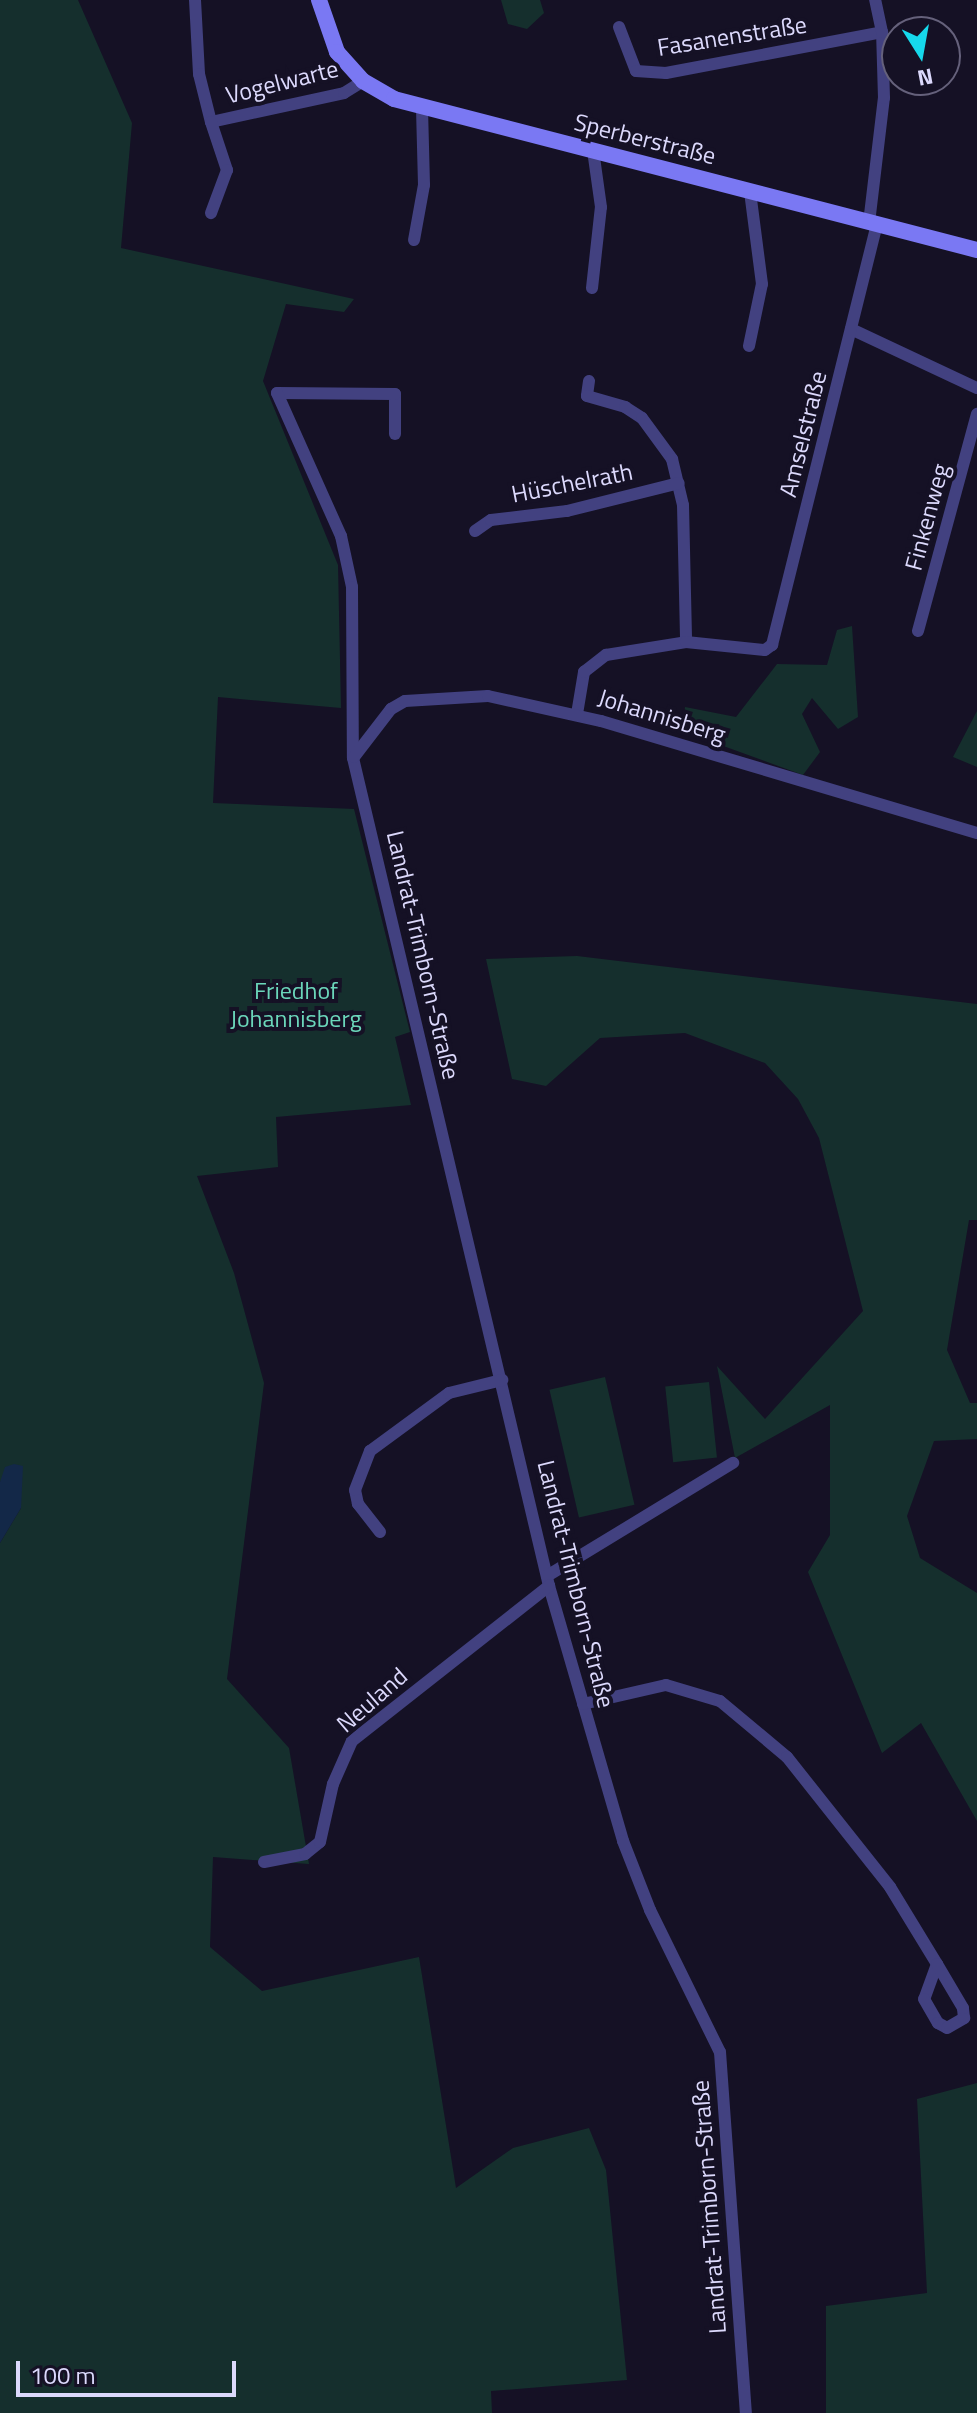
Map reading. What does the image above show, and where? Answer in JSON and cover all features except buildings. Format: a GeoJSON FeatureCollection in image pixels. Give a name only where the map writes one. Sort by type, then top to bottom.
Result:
{"type":"FeatureCollection","features":[{"type":"Feature","properties":{"kind":"street","name":"Vogelwarte"},"geometry":{"type":"LineString","coordinates":[[195,0],[199,74],[227,170],[211,213]]}},
{"type":"Feature","properties":{"kind":"street","name":"Sperberstraße"},"geometry":{"type":"LineString","coordinates":[[319,0],[327,34],[363,81],[422,108],[977,250]]}},
{"type":"Feature","properties":{"kind":"street"},"geometry":{"type":"LineString","coordinates":[[875,0],[881,27]]}},
{"type":"Feature","properties":{"kind":"street","name":"Fasanenstraße"},"geometry":{"type":"LineString","coordinates":[[619,27],[636,71],[666,73],[881,32]]}},
{"type":"Feature","properties":{"kind":"street","name":"Vogelwarte"},"geometry":{"type":"LineString","coordinates":[[211,122],[344,93],[363,81]]}},
{"type":"Feature","properties":{"kind":"street"},"geometry":{"type":"LineString","coordinates":[[873,224],[884,96]]}},
{"type":"Feature","properties":{"kind":"street"},"geometry":{"type":"LineString","coordinates":[[414,240],[424,185],[422,108]]}},
{"type":"Feature","properties":{"kind":"street"},"geometry":{"type":"LineString","coordinates":[[592,288],[601,207],[593,150]]}},
{"type":"Feature","properties":{"kind":"street"},"geometry":{"type":"LineString","coordinates":[[749,346],[762,284],[750,192]]}},
{"type":"Feature","properties":{"kind":"street","name":"Amselstraße"},"geometry":{"type":"LineString","coordinates":[[686,642],[765,650],[772,645],[851,329],[873,224]]}},
{"type":"Feature","properties":{"kind":"street"},"geometry":{"type":"LineString","coordinates":[[851,329],[977,388]]}},
{"type":"Feature","properties":{"kind":"street","name":"Hüschelrath"},"geometry":{"type":"LineString","coordinates":[[589,381],[587,396],[625,407],[660,437],[679,483],[686,642]]}},
{"type":"Feature","properties":{"kind":"street","name":"Landrat-Trimborn-Straße"},"geometry":{"type":"LineString","coordinates":[[395,434],[395,394],[277,393],[341,536],[352,587],[353,758],[548,1581],[623,1841],[650,1910],[720,2052],[746,2413]]}},
{"type":"Feature","properties":{"kind":"street","name":"Finkenweg"},"geometry":{"type":"LineString","coordinates":[[918,631],[977,414]]}},
{"type":"Feature","properties":{"kind":"street","name":"Hüschelrath"},"geometry":{"type":"LineString","coordinates":[[475,531],[491,520],[567,511],[679,483]]}},
{"type":"Feature","properties":{"kind":"street"},"geometry":{"type":"LineString","coordinates":[[577,714],[584,672],[592,662],[686,642]]}},
{"type":"Feature","properties":{"kind":"street","name":"Johannisberg"},"geometry":{"type":"LineString","coordinates":[[353,758],[391,709],[405,701],[488,696],[577,714],[977,833]]}},
{"type":"Feature","properties":{"kind":"street"},"geometry":{"type":"LineString","coordinates":[[380,1532],[358,1504],[355,1490],[370,1451],[449,1393],[502,1380]]}},
{"type":"Feature","properties":{"kind":"street","name":"Neuland"},"geometry":{"type":"LineString","coordinates":[[264,1862],[305,1854],[320,1842],[333,1784],[352,1741],[548,1581],[733,1463]]}},
{"type":"Feature","properties":{"kind":"street"},"geometry":{"type":"LineString","coordinates":[[583,1704],[666,1685],[720,1701],[787,1757],[863,1849],[937,1964],[963,2008],[964,2018],[947,2028],[938,2023],[924,1999],[937,1964]]}},
{"type":"Feature","properties":{"kind":"green space","name":"Friedhof Johannisberg"},"geometry":{"type":"Polygon","coordinates":[[[0,0],[78,0],[132,123],[121,248],[354,299],[344,312],[286,304],[263,381],[338,565],[341,708],[218,697],[213,803],[354,809],[410,1032],[395,1037],[411,1105],[276,1117],[278,1167],[197,1176],[234,1273],[264,1383],[227,1679],[289,1748],[309,1864],[213,1857],[210,1947],[262,1991],[419,1957],[456,2188],[513,2148],[589,2128],[606,2170],[627,2380],[491,2391],[492,2413],[0,2413],[0,1543],[21,1508],[5,1475],[0,1482],[0,0]]]}},
{"type":"Feature","properties":{"kind":"green space"},"geometry":{"type":"Polygon","coordinates":[[[501,0],[540,0],[544,13],[527,29],[508,24],[501,0]]]}},
{"type":"Feature","properties":{"kind":"green space"},"geometry":{"type":"Polygon","coordinates":[[[852,626],[858,717],[838,729],[812,698],[802,714],[820,752],[803,775],[682,731],[685,707],[736,717],[777,664],[827,665],[837,630],[852,626]]]}},
{"type":"Feature","properties":{"kind":"green space"},"geometry":{"type":"Polygon","coordinates":[[[977,711],[977,767],[953,757],[977,711]]]}},
{"type":"Feature","properties":{"kind":"green space"},"geometry":{"type":"Polygon","coordinates":[[[577,956],[977,1004],[977,1220],[969,1220],[947,1350],[970,1403],[977,1403],[977,1439],[934,1441],[907,1516],[920,1558],[977,1593],[977,1821],[921,1723],[882,1753],[808,1572],[830,1535],[830,1405],[735,1458],[717,1366],[765,1419],[863,1311],[819,1138],[798,1099],[765,1063],[685,1033],[600,1038],[546,1086],[512,1079],[486,959],[577,956]]]}},
{"type":"Feature","properties":{"kind":"green space"},"geometry":{"type":"Polygon","coordinates":[[[605,1377],[634,1505],[579,1517],[549,1390],[605,1377]]]}},
{"type":"Feature","properties":{"kind":"green space"},"geometry":{"type":"Polygon","coordinates":[[[709,1382],[717,1458],[673,1462],[665,1387],[709,1382]]]}},
{"type":"Feature","properties":{"kind":"green space"},"geometry":{"type":"Polygon","coordinates":[[[977,2083],[977,2413],[826,2413],[826,2306],[927,2293],[917,2099],[977,2083]]]}},
{"type":"Feature","properties":{"kind":"water"},"geometry":{"type":"Polygon","coordinates":[[[14,1464],[23,1466],[21,1508],[0,1543],[0,1482],[5,1467],[14,1464]]]}}]}
